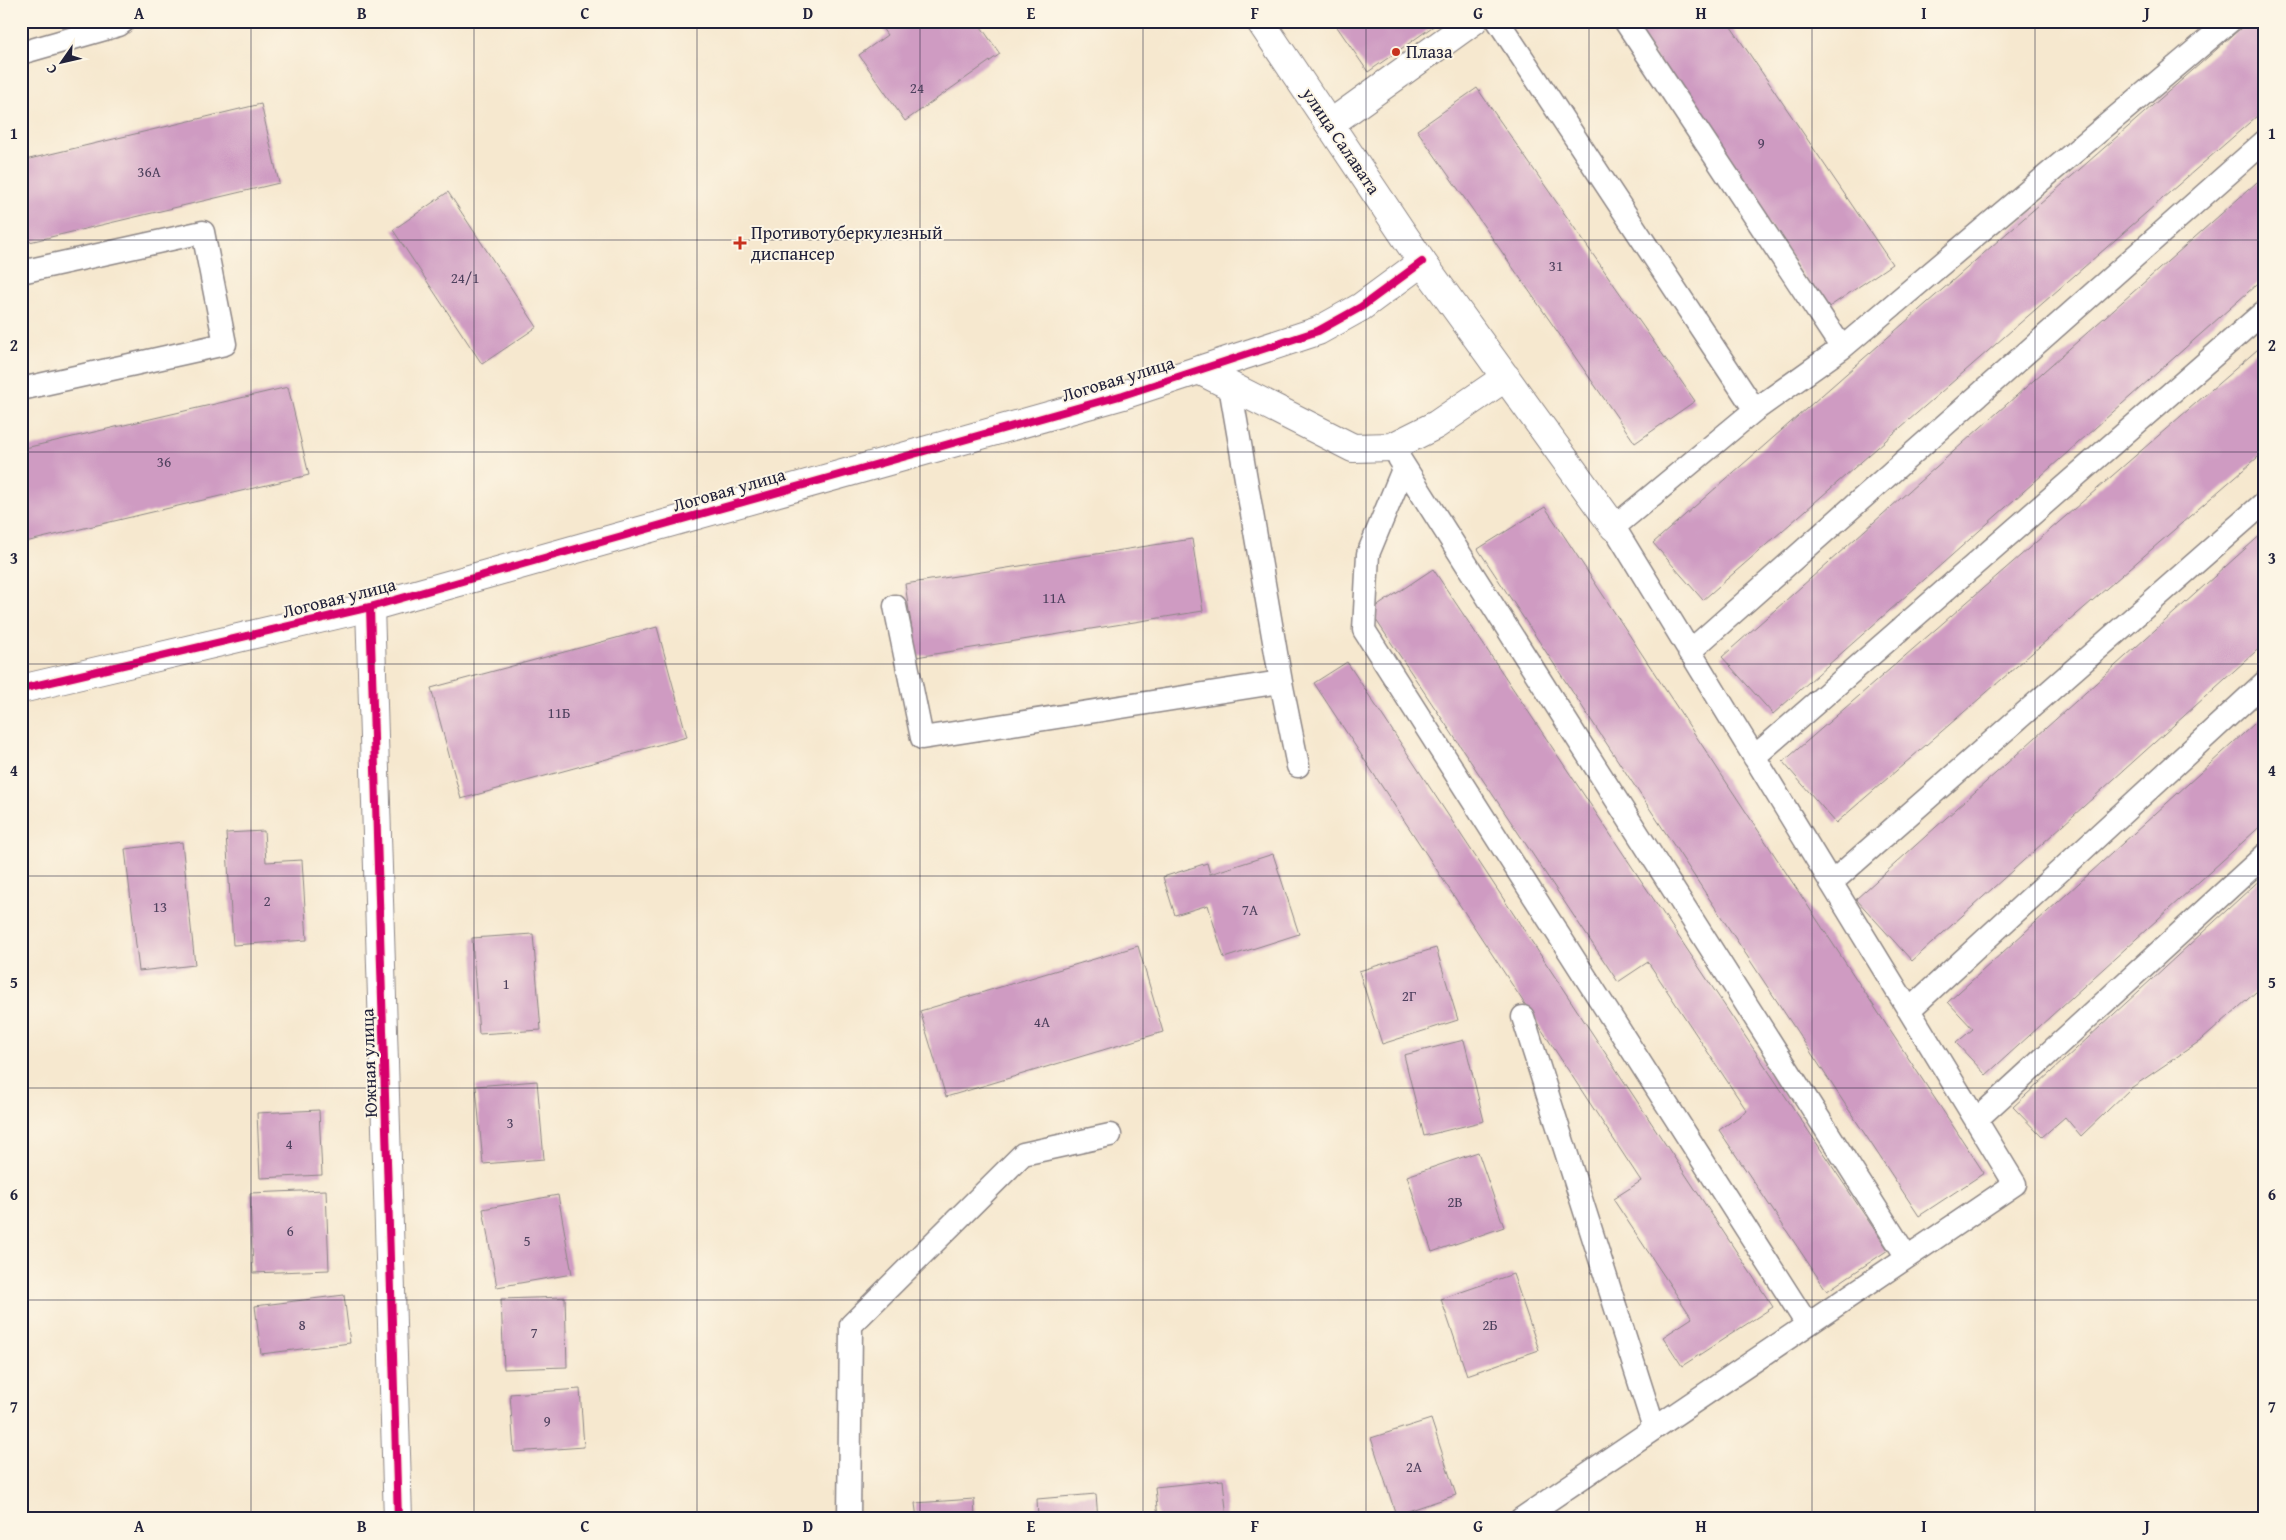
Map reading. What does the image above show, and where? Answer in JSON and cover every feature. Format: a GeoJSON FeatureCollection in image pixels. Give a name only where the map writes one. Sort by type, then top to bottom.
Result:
{"type":"FeatureCollection","features":[{"type":"Feature","properties":{"kind":"street","name":"улица Салавата"},"geometry":{"type":"LineString","coordinates":[[1260,21],[1422,262],[1614,527]]}},
{"type":"Feature","properties":{"kind":"street"},"geometry":{"type":"LineString","coordinates":[[1330,124],[1473,21]]}},
{"type":"Feature","properties":{"kind":"street","name":"Логовая улица"},"geometry":{"type":"LineString","coordinates":[[21,689],[370,607],[1114,398],[1318,331],[1361,307],[1422,262]]}},
{"type":"Feature","properties":{"kind":"street"},"geometry":{"type":"LineString","coordinates":[[1199,370],[1354,448],[1398,457],[1436,424],[1506,377]]}},
{"type":"Feature","properties":{"kind":"street","name":"Южная улица"},"geometry":{"type":"LineString","coordinates":[[370,607],[398,1519]]}},
{"type":"Feature","properties":{"kind":"lane"},"geometry":{"type":"LineString","coordinates":[[1498,21],[1755,410]]}},
{"type":"Feature","properties":{"kind":"lane"},"geometry":{"type":"LineString","coordinates":[[1625,21],[1842,348]]}},
{"type":"Feature","properties":{"kind":"lane"},"geometry":{"type":"LineString","coordinates":[[1521,1519],[2015,1184],[1614,527],[1755,410],[1842,348],[2230,21]]}},
{"type":"Feature","properties":{"kind":"lane"},"geometry":{"type":"LineString","coordinates":[[21,53],[120,23]]}},
{"type":"Feature","properties":{"kind":"lane"},"geometry":{"type":"LineString","coordinates":[[1689,652],[2265,141]]}},
{"type":"Feature","properties":{"kind":"lane"},"geometry":{"type":"LineString","coordinates":[[21,272],[203,232],[225,344],[21,389]]}},
{"type":"Feature","properties":{"kind":"lane"},"geometry":{"type":"LineString","coordinates":[[1754,757],[2265,311]]}},
{"type":"Feature","properties":{"kind":"lane"},"geometry":{"type":"LineString","coordinates":[[1230,386],[1281,682],[1298,766]]}},
{"type":"Feature","properties":{"kind":"lane"},"geometry":{"type":"LineString","coordinates":[[1398,457],[1907,1257]]}},
{"type":"Feature","properties":{"kind":"lane"},"geometry":{"type":"LineString","coordinates":[[1398,457],[1368,554],[1364,630],[1807,1324]]}},
{"type":"Feature","properties":{"kind":"lane"},"geometry":{"type":"LineString","coordinates":[[1831,883],[2265,502]]}},
{"type":"Feature","properties":{"kind":"lane"},"geometry":{"type":"LineString","coordinates":[[896,606],[922,738],[1281,682]]}},
{"type":"Feature","properties":{"kind":"lane"},"geometry":{"type":"LineString","coordinates":[[1909,1010],[2265,682]]}},
{"type":"Feature","properties":{"kind":"lane"},"geometry":{"type":"LineString","coordinates":[[1976,1120],[2265,855]]}},
{"type":"Feature","properties":{"kind":"lane"},"geometry":{"type":"LineString","coordinates":[[1523,1017],[1654,1428]]}},
{"type":"Feature","properties":{"kind":"lane"},"geometry":{"type":"LineString","coordinates":[[849,1519],[851,1324],[1023,1154],[1110,1135]]}},
{"type":"Feature","properties":{"kind":"building"},"geometry":{"type":"Polygon","coordinates":[[[877,21],[977,21],[1000,54],[905,121],[859,55],[887,35],[877,21]]]}},
{"type":"Feature","properties":{"kind":"building"},"geometry":{"type":"Polygon","coordinates":[[[1333,21],[1432,21],[1435,25],[1368,72],[1333,21]]]}},
{"type":"Feature","properties":{"kind":"building"},"geometry":{"type":"Polygon","coordinates":[[[1631,21],[1727,21],[1892,264],[1826,309],[1631,21]]]}},
{"type":"Feature","properties":{"kind":"building"},"geometry":{"type":"Polygon","coordinates":[[[2249,21],[2265,21],[2265,109],[1703,600],[1653,543],[2249,21]]]}},
{"type":"Feature","properties":{"kind":"building"},"geometry":{"type":"Polygon","coordinates":[[[1477,88],[1695,401],[1635,443],[1417,130],[1477,88]]]}},
{"type":"Feature","properties":{"kind":"building"},"geometry":{"type":"Polygon","coordinates":[[[261,104],[279,183],[21,244],[21,161],[261,104]]]}},
{"type":"Feature","properties":{"kind":"building"},"geometry":{"type":"Polygon","coordinates":[[[2265,175],[2265,277],[1773,714],[1722,657],[2265,175]]]}},
{"type":"Feature","properties":{"kind":"building"},"geometry":{"type":"Polygon","coordinates":[[[448,192],[537,327],[482,364],[393,230],[448,192]]]}},
{"type":"Feature","properties":{"kind":"building"},"geometry":{"type":"Polygon","coordinates":[[[2265,343],[2265,451],[1836,823],[1783,762],[2265,343]]]}},
{"type":"Feature","properties":{"kind":"building"},"geometry":{"type":"Polygon","coordinates":[[[288,387],[309,475],[21,543],[21,449],[288,387]]]}},
{"type":"Feature","properties":{"kind":"building"},"geometry":{"type":"Polygon","coordinates":[[[1545,507],[1984,1173],[1919,1216],[1478,549],[1545,507]]]}},
{"type":"Feature","properties":{"kind":"building"},"geometry":{"type":"Polygon","coordinates":[[[2265,531],[2265,643],[1912,961],[1856,899],[2265,531]]]}},
{"type":"Feature","properties":{"kind":"building"},"geometry":{"type":"Polygon","coordinates":[[[1192,539],[1203,611],[916,657],[905,584],[1192,539]]]}},
{"type":"Feature","properties":{"kind":"building"},"geometry":{"type":"Polygon","coordinates":[[[1433,569],[1888,1250],[1827,1291],[1719,1130],[1747,1111],[1648,962],[1618,982],[1370,611],[1433,569]]]}},
{"type":"Feature","properties":{"kind":"building"},"geometry":{"type":"Polygon","coordinates":[[[657,627],[687,737],[461,799],[431,688],[657,627]]]}},
{"type":"Feature","properties":{"kind":"building"},"geometry":{"type":"Polygon","coordinates":[[[1347,662],[1773,1307],[1682,1366],[1663,1337],[1692,1318],[1613,1199],[1641,1181],[1314,683],[1347,662]]]}},
{"type":"Feature","properties":{"kind":"building"},"geometry":{"type":"Polygon","coordinates":[[[2265,714],[2265,822],[1986,1075],[1956,1043],[1973,1029],[1948,1002],[2265,714]]]}},
{"type":"Feature","properties":{"kind":"building"},"geometry":{"type":"Polygon","coordinates":[[[264,831],[266,862],[302,860],[307,940],[233,945],[226,833],[264,831]]]}},
{"type":"Feature","properties":{"kind":"building"},"geometry":{"type":"Polygon","coordinates":[[[182,842],[195,965],[139,971],[125,849],[182,842]]]}},
{"type":"Feature","properties":{"kind":"building"},"geometry":{"type":"Polygon","coordinates":[[[1273,854],[1299,934],[1224,958],[1208,905],[1175,915],[1163,877],[1207,863],[1210,874],[1273,854]]]}},
{"type":"Feature","properties":{"kind":"building"},"geometry":{"type":"Polygon","coordinates":[[[2265,875],[2265,984],[2203,1039],[2131,1088],[2081,1136],[2065,1117],[2042,1137],[2013,1107],[2265,875]]]}},
{"type":"Feature","properties":{"kind":"building"},"geometry":{"type":"Polygon","coordinates":[[[533,934],[541,1030],[479,1034],[472,938],[533,934]]]}},
{"type":"Feature","properties":{"kind":"building"},"geometry":{"type":"Polygon","coordinates":[[[1138,946],[1163,1032],[946,1097],[920,1011],[1138,946]]]}},
{"type":"Feature","properties":{"kind":"building"},"geometry":{"type":"Polygon","coordinates":[[[1436,948],[1458,1020],[1382,1044],[1359,971],[1436,948]]]}},
{"type":"Feature","properties":{"kind":"building"},"geometry":{"type":"Polygon","coordinates":[[[1464,1040],[1484,1121],[1424,1136],[1404,1055],[1464,1040]]]}},
{"type":"Feature","properties":{"kind":"building"},"geometry":{"type":"Polygon","coordinates":[[[537,1081],[544,1159],[483,1164],[476,1086],[537,1081]]]}},
{"type":"Feature","properties":{"kind":"building"},"geometry":{"type":"Polygon","coordinates":[[[319,1110],[322,1175],[260,1178],[257,1113],[319,1110]]]}},
{"type":"Feature","properties":{"kind":"building"},"geometry":{"type":"Polygon","coordinates":[[[1478,1152],[1504,1227],[1432,1252],[1407,1176],[1478,1152]]]}},
{"type":"Feature","properties":{"kind":"building"},"geometry":{"type":"Polygon","coordinates":[[[326,1190],[329,1270],[253,1273],[250,1193],[326,1190]]]}},
{"type":"Feature","properties":{"kind":"building"},"geometry":{"type":"Polygon","coordinates":[[[558,1195],[572,1274],[497,1287],[483,1209],[558,1195]]]}},
{"type":"Feature","properties":{"kind":"building"},"geometry":{"type":"Polygon","coordinates":[[[1513,1274],[1539,1350],[1467,1375],[1441,1299],[1513,1274]]]}},
{"type":"Feature","properties":{"kind":"building"},"geometry":{"type":"Polygon","coordinates":[[[344,1295],[350,1343],[261,1354],[255,1306],[344,1295]]]}},
{"type":"Feature","properties":{"kind":"building"},"geometry":{"type":"Polygon","coordinates":[[[565,1297],[567,1367],[504,1369],[501,1299],[565,1297]]]}},
{"type":"Feature","properties":{"kind":"building"},"geometry":{"type":"Polygon","coordinates":[[[580,1389],[584,1447],[514,1452],[510,1394],[580,1389]]]}},
{"type":"Feature","properties":{"kind":"building"},"geometry":{"type":"Polygon","coordinates":[[[1431,1419],[1456,1495],[1396,1515],[1371,1438],[1431,1419]]]}},
{"type":"Feature","properties":{"kind":"building"},"geometry":{"type":"Polygon","coordinates":[[[1223,1480],[1227,1519],[1158,1519],[1155,1487],[1223,1480]]]}},
{"type":"Feature","properties":{"kind":"building"},"geometry":{"type":"Polygon","coordinates":[[[1096,1494],[1098,1519],[1038,1519],[1037,1499],[1096,1494]]]}},
{"type":"Feature","properties":{"kind":"building"},"geometry":{"type":"Polygon","coordinates":[[[974,1499],[975,1519],[917,1519],[915,1503],[974,1499]]]}},
{"type":"Feature","properties":{"kind":"cycle path"},"geometry":{"type":"LineString","coordinates":[[21,689],[370,607],[1123,395],[1318,331],[1361,307],[1422,262]]}},
{"type":"Feature","properties":{"kind":"cycle path"},"geometry":{"type":"LineString","coordinates":[[370,607],[398,1519]]}},
{"type":"Feature","properties":{"kind":"place","name":"Плаза"},"geometry":{"type":"Point","coordinates":[1396,52]}},
{"type":"Feature","properties":{"kind":"place","name":"Противотуберкулезный диспансер"},"geometry":{"type":"Point","coordinates":[740,243]}}]}
